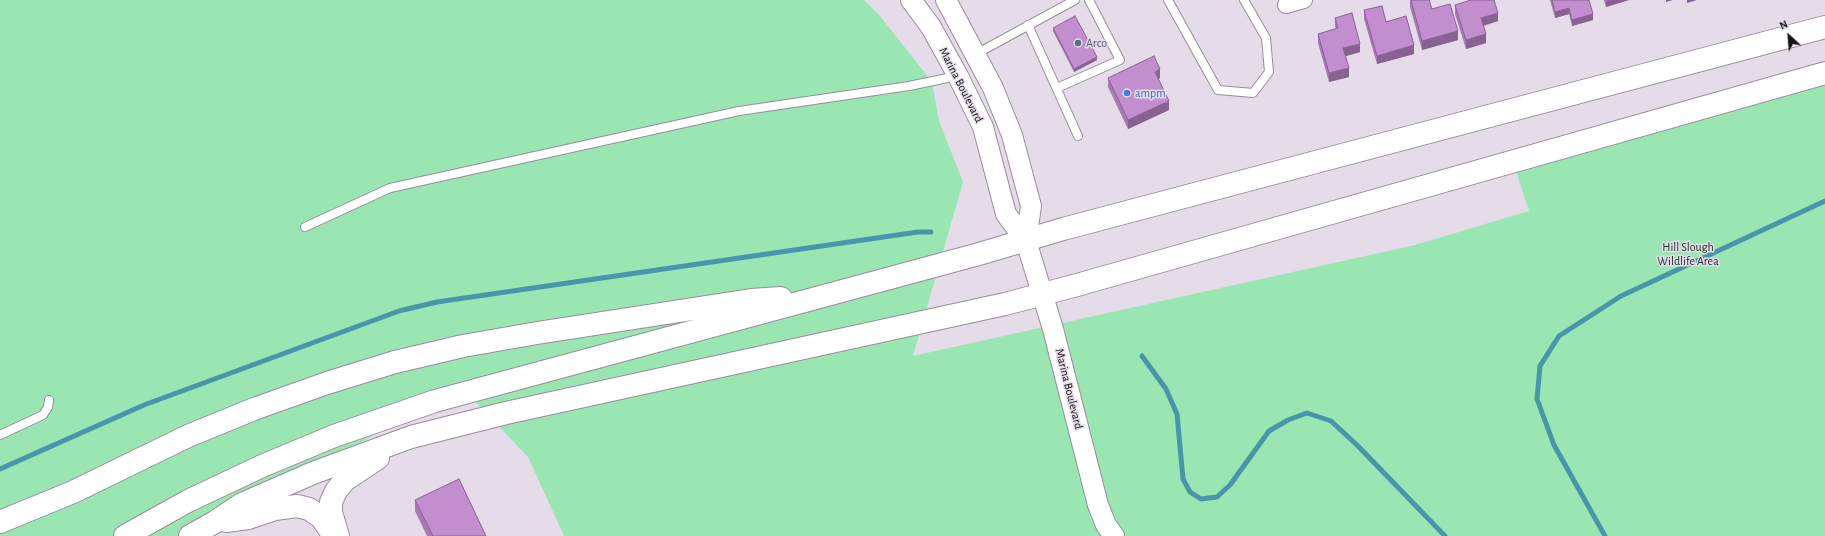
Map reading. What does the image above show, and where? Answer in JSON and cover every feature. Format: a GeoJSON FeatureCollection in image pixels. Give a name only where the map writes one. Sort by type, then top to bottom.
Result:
{"type":"FeatureCollection","features":[{"type":"Feature","properties":{"kind":"highway"},"geometry":{"type":"LineString","coordinates":[[125,536],[188,501],[262,466],[355,429],[443,399],[822,297],[1026,240],[1825,27]]}},
{"type":"Feature","properties":{"kind":"highway"},"geometry":{"type":"LineString","coordinates":[[190,536],[242,504],[314,472],[411,437],[506,413],[886,331],[1042,294],[1825,73]]}},
{"type":"Feature","properties":{"kind":"highway"},"geometry":{"type":"LineString","coordinates":[[0,522],[73,492],[161,449],[254,408],[395,362],[463,346],[537,333],[751,300],[822,297]]}},
{"type":"Feature","properties":{"kind":"highway"},"geometry":{"type":"LineString","coordinates":[[338,536],[331,512],[331,502],[336,491],[345,480],[411,437]]}},
{"type":"Feature","properties":{"kind":"highway"},"geometry":{"type":"LineString","coordinates":[[215,522],[248,518],[275,508],[297,506],[309,509],[321,517],[334,536]]}},
{"type":"Feature","properties":{"kind":"street","name":"Marina Boulevard"},"geometry":{"type":"LineString","coordinates":[[911,0],[931,28],[958,76],[983,127],[1006,214],[1026,240],[1053,329],[1098,505],[1106,525],[1114,536]]}},
{"type":"Feature","properties":{"kind":"street","name":"Marina Boulevard"},"geometry":{"type":"LineString","coordinates":[[946,0],[993,88],[1012,135],[1031,206],[1026,240]]}},
{"type":"Feature","properties":{"kind":"street"},"geometry":{"type":"LineString","coordinates":[[1286,5],[1304,0]]}},
{"type":"Feature","properties":{"kind":"street"},"geometry":{"type":"LineString","coordinates":[[931,28],[944,37],[956,53],[964,57],[976,54]]}},
{"type":"Feature","properties":{"kind":"lane"},"geometry":{"type":"LineString","coordinates":[[976,54],[1075,0]]}},
{"type":"Feature","properties":{"kind":"lane"},"geometry":{"type":"LineString","coordinates":[[1057,88],[1120,60],[1089,0]]}},
{"type":"Feature","properties":{"kind":"lane"},"geometry":{"type":"LineString","coordinates":[[1168,0],[1218,90],[1253,94],[1269,72],[1266,38],[1244,0]]}},
{"type":"Feature","properties":{"kind":"lane"},"geometry":{"type":"LineString","coordinates":[[1028,25],[1078,136]]}},
{"type":"Feature","properties":{"kind":"lane"},"geometry":{"type":"LineString","coordinates":[[305,228],[390,188],[739,111],[909,86],[958,76]]}},
{"type":"Feature","properties":{"kind":"lane"},"geometry":{"type":"LineString","coordinates":[[0,435],[43,415],[48,407],[49,400]]}},
{"type":"Feature","properties":{"kind":"green space","name":"Hill Slough Wildlife Area"},"geometry":{"type":"Polygon","coordinates":[[[0,0],[864,0],[880,16],[932,82],[939,121],[963,182],[913,356],[1415,245],[1529,211],[1513,162],[1825,73],[1825,536],[564,536],[528,457],[462,388],[186,536],[0,536],[0,0]]]}},
{"type":"Feature","properties":{"kind":"building"},"geometry":{"type":"Polygon","coordinates":[[[1411,0],[1429,0],[1432,9],[1450,4],[1458,31],[1422,41],[1411,0]]]}},
{"type":"Feature","properties":{"kind":"building"},"geometry":{"type":"Polygon","coordinates":[[[1471,0],[1494,0],[1498,13],[1481,18],[1486,34],[1466,40],[1455,5],[1471,0]]]}},
{"type":"Feature","properties":{"kind":"building"},"geometry":{"type":"Polygon","coordinates":[[[1552,0],[1589,0],[1593,14],[1572,20],[1569,8],[1555,12],[1552,0]]]}},
{"type":"Feature","properties":{"kind":"building"},"geometry":{"type":"Polygon","coordinates":[[[1382,6],[1386,22],[1406,16],[1414,45],[1377,56],[1364,10],[1382,6]]]}},
{"type":"Feature","properties":{"kind":"building"},"geometry":{"type":"Polygon","coordinates":[[[1352,13],[1360,44],[1343,48],[1349,68],[1329,73],[1318,34],[1338,28],[1335,18],[1352,13]]]}},
{"type":"Feature","properties":{"kind":"building"},"geometry":{"type":"Polygon","coordinates":[[[1075,16],[1097,57],[1074,69],[1053,28],[1075,16]]]}},
{"type":"Feature","properties":{"kind":"building"},"geometry":{"type":"Polygon","coordinates":[[[1154,56],[1160,69],[1155,72],[1169,101],[1128,120],[1108,78],[1154,56]]]}},
{"type":"Feature","properties":{"kind":"building"},"geometry":{"type":"Polygon","coordinates":[[[459,479],[486,536],[433,536],[415,500],[459,479]]]}},
{"type":"Feature","properties":{"kind":"waterway"},"geometry":{"type":"LineString","coordinates":[[1605,536],[1554,445],[1537,399],[1540,366],[1559,336],[1621,296],[1825,201]]}},
{"type":"Feature","properties":{"kind":"waterway"},"geometry":{"type":"LineString","coordinates":[[0,469],[144,405],[399,311],[437,302],[918,232],[931,232]]}},
{"type":"Feature","properties":{"kind":"waterway"},"geometry":{"type":"LineString","coordinates":[[1142,356],[1166,389],[1177,414],[1183,479],[1190,492],[1201,499],[1217,497],[1230,485],[1269,431],[1288,420],[1307,413],[1331,421],[1358,446],[1445,536]]}},
{"type":"Feature","properties":{"kind":"place","name":"Arco"},"geometry":{"type":"Point","coordinates":[1078,43]}},
{"type":"Feature","properties":{"kind":"place","name":"ampm"},"geometry":{"type":"Point","coordinates":[1127,93]}}]}
